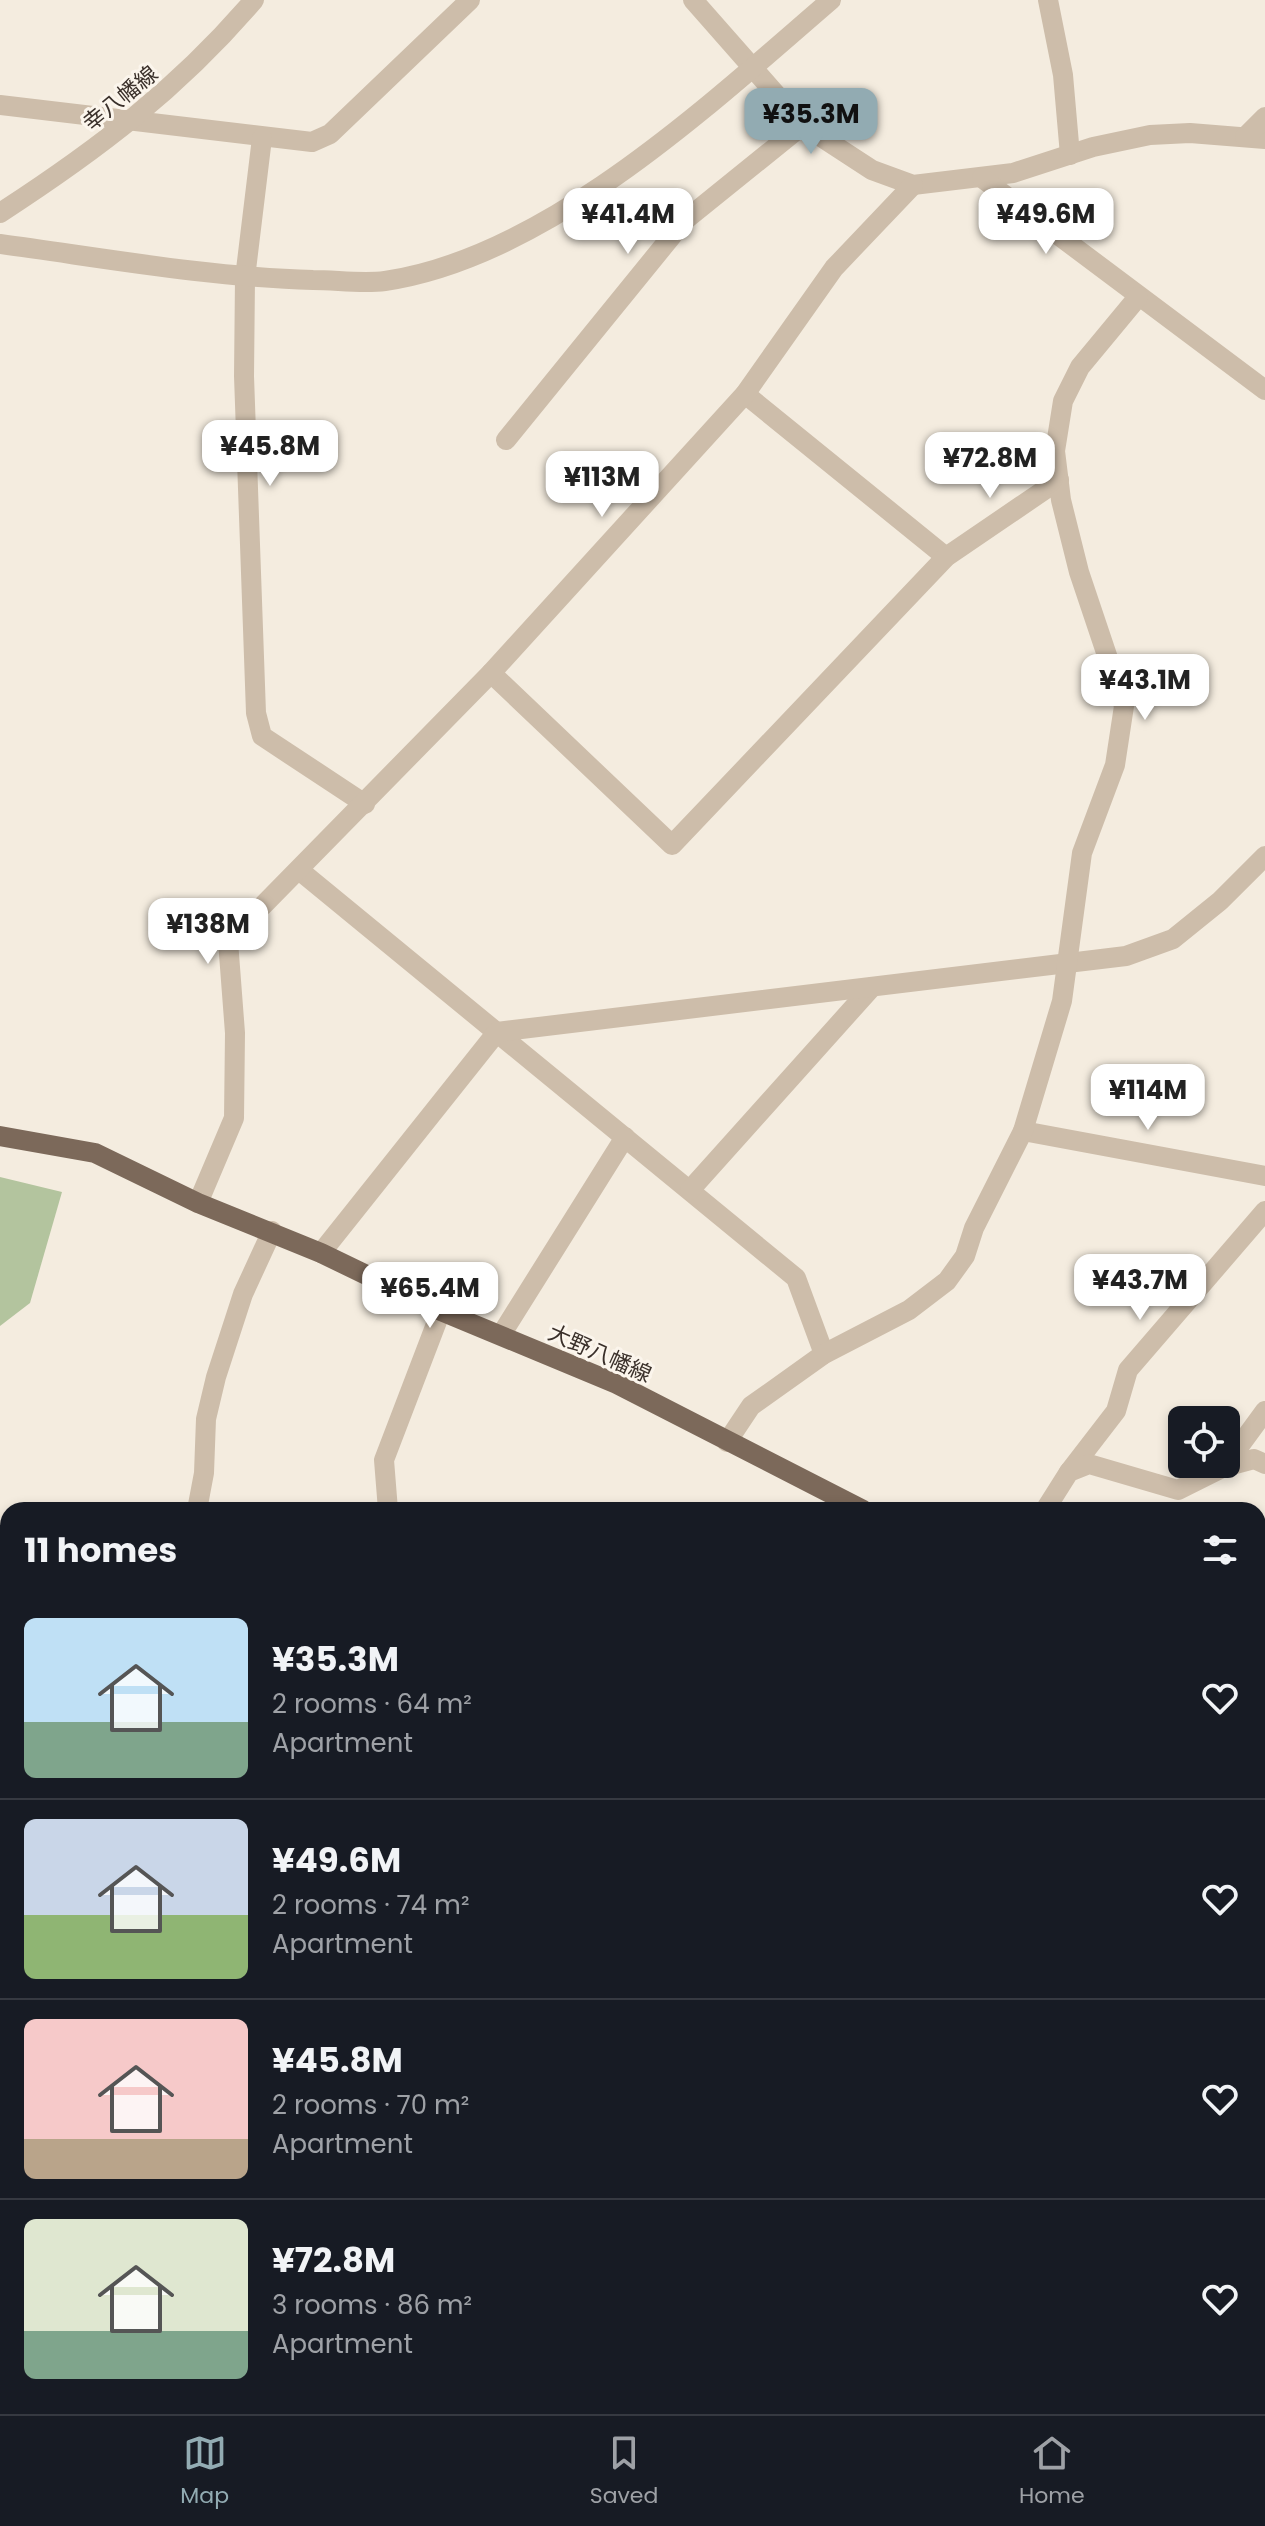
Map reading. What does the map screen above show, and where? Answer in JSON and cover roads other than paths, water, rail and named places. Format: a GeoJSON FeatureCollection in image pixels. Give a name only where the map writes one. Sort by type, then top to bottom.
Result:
{"type":"FeatureCollection","features":[{"type":"Feature","properties":{"kind":"main road","name":"大野八幡線"},"geometry":{"type":"LineString","coordinates":[[0,1136],[95,1153],[198,1203],[321,1253],[441,1311],[617,1384],[838,1502]]}},
{"type":"Feature","properties":{"kind":"street","name":"幸八幡線"},"geometry":{"type":"LineString","coordinates":[[0,213],[92,153],[133,121],[176,84],[254,0]]}},
{"type":"Feature","properties":{"kind":"street"},"geometry":{"type":"LineString","coordinates":[[0,105],[312,142],[330,134],[470,0]]}},
{"type":"Feature","properties":{"kind":"street"},"geometry":{"type":"LineString","coordinates":[[693,0],[803,125],[872,170],[913,185],[1013,173],[1150,135],[1190,133],[1255,138],[1265,117]]}},
{"type":"Feature","properties":{"kind":"street"},"geometry":{"type":"LineString","coordinates":[[0,244],[245,278],[382,281],[414,275],[480,252],[547,218],[629,167],[831,0]]}},
{"type":"Feature","properties":{"kind":"street"},"geometry":{"type":"LineString","coordinates":[[1048,0],[1063,75],[1070,155]]}},
{"type":"Feature","properties":{"kind":"street"},"geometry":{"type":"LineString","coordinates":[[506,440],[684,221],[803,125]]}},
{"type":"Feature","properties":{"kind":"street"},"geometry":{"type":"LineString","coordinates":[[262,138],[245,278],[244,376],[256,713],[262,736],[365,804]]}},
{"type":"Feature","properties":{"kind":"street"},"geometry":{"type":"LineString","coordinates":[[982,178],[1265,390]]}},
{"type":"Feature","properties":{"kind":"street"},"geometry":{"type":"LineString","coordinates":[[198,1203],[234,1118],[235,1033],[228,941],[491,673],[745,394],[834,268],[913,185]]}},
{"type":"Feature","properties":{"kind":"street"},"geometry":{"type":"LineString","coordinates":[[727,1442],[751,1406],[824,1354],[909,1310],[947,1281],[965,1256],[974,1228],[1023,1131],[1062,1001],[1082,853],[1115,765],[1124,706],[1079,572],[1055,451],[1063,401],[1080,367],[1138,297]]}},
{"type":"Feature","properties":{"kind":"street"},"geometry":{"type":"LineString","coordinates":[[745,394],[946,557]]}},
{"type":"Feature","properties":{"kind":"street"},"geometry":{"type":"LineString","coordinates":[[491,673],[672,845],[946,557],[1059,480]]}},
{"type":"Feature","properties":{"kind":"street"},"geometry":{"type":"LineString","coordinates":[[321,1253],[497,1032],[1126,956],[1173,939],[1220,901],[1265,856]]}},
{"type":"Feature","properties":{"kind":"street"},"geometry":{"type":"LineString","coordinates":[[299,870],[796,1278],[824,1354]]}},
{"type":"Feature","properties":{"kind":"street"},"geometry":{"type":"LineString","coordinates":[[690,1190],[872,987]]}},
{"type":"Feature","properties":{"kind":"street"},"geometry":{"type":"LineString","coordinates":[[1023,1131],[1265,1176]]}},
{"type":"Feature","properties":{"kind":"street"},"geometry":{"type":"LineString","coordinates":[[501,1335],[625,1137]]}},
{"type":"Feature","properties":{"kind":"street"},"geometry":{"type":"LineString","coordinates":[[1050,1502],[1116,1411],[1128,1370],[1265,1211]]}},
{"type":"Feature","properties":{"kind":"street"},"geometry":{"type":"LineString","coordinates":[[199,1502],[204,1473],[206,1419],[216,1377],[243,1294],[272,1231]]}},
{"type":"Feature","properties":{"kind":"street"},"geometry":{"type":"LineString","coordinates":[[387,1502],[384,1460],[441,1311]]}},
{"type":"Feature","properties":{"kind":"street"},"geometry":{"type":"LineString","coordinates":[[1240,1445],[1265,1411]]}},
{"type":"Feature","properties":{"kind":"street"},"geometry":{"type":"LineString","coordinates":[[1240,1463],[1254,1459],[1265,1464]]}},
{"type":"Feature","properties":{"kind":"street"},"geometry":{"type":"LineString","coordinates":[[1069,1472],[1089,1464],[1178,1490],[1202,1478]]}}]}
